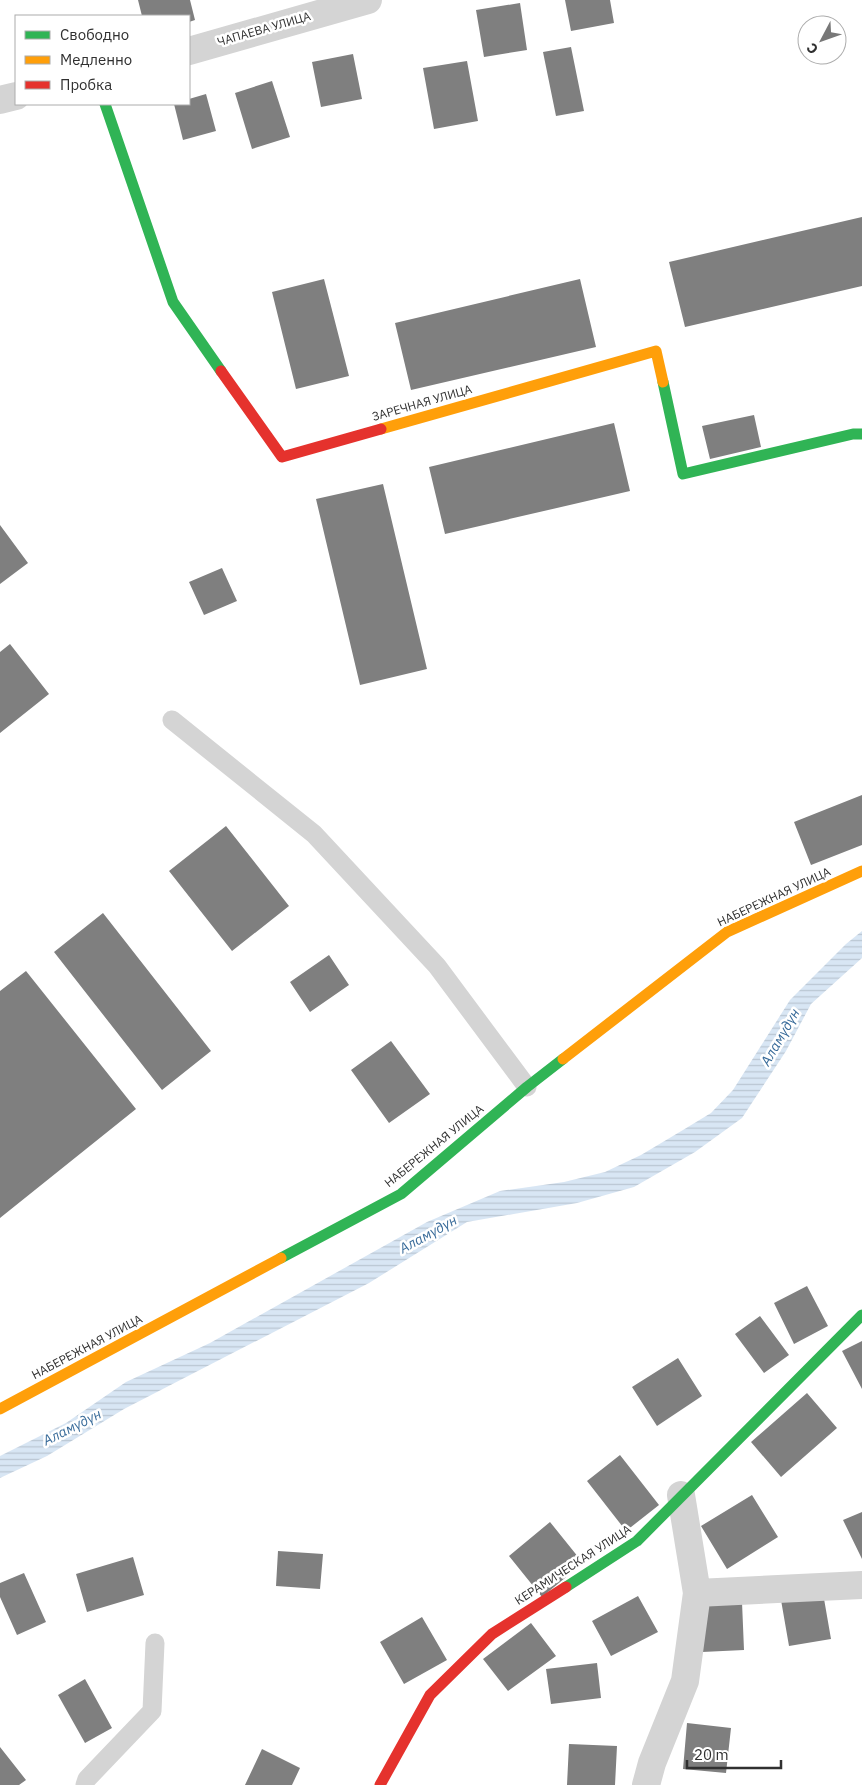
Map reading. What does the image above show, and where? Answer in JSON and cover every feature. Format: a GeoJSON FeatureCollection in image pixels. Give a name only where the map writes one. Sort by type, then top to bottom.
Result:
{"type":"FeatureCollection","features":[{"type":"Feature","properties":{"kind":"street","name":"ЧАПАЕВА УЛИЦА"},"geometry":{"type":"LineString","coordinates":[[190,51],[368,0]]}},
{"type":"Feature","properties":{"kind":"street"},"geometry":{"type":"LineString","coordinates":[[0,100],[15,96]]}},
{"type":"Feature","properties":{"kind":"street","name":"ЗАРЕЧНАЯ УЛИЦА"},"geometry":{"type":"LineString","coordinates":[[106,105],[173,302],[282,457],[656,351],[683,474],[853,434],[862,434]]}},
{"type":"Feature","properties":{"kind":"street","name":"НАБЕРЕЖНАЯ УЛИЦА"},"geometry":{"type":"LineString","coordinates":[[0,1409],[401,1194],[527,1087],[727,932],[862,871]]}},
{"type":"Feature","properties":{"kind":"street","name":"КЕРАМИЧЕСКАЯ УЛИЦА"},"geometry":{"type":"LineString","coordinates":[[380,1785],[430,1695],[492,1634],[637,1541],[862,1315]]}},
{"type":"Feature","properties":{"kind":"street"},"geometry":{"type":"LineString","coordinates":[[646,1785],[652,1763],[685,1681],[697,1593],[681,1495]]}},
{"type":"Feature","properties":{"kind":"street"},"geometry":{"type":"LineString","coordinates":[[697,1593],[862,1585]]}},
{"type":"Feature","properties":{"kind":"lane"},"geometry":{"type":"LineString","coordinates":[[172,720],[314,834],[438,966],[527,1087]]}},
{"type":"Feature","properties":{"kind":"lane"},"geometry":{"type":"LineString","coordinates":[[84,1785],[86,1779],[152,1711],[155,1643]]}},
{"type":"Feature","properties":{"kind":"water","name":"Аламүдүн"},"geometry":{"type":"Polygon","coordinates":[[[862,931],[862,958],[811,1004],[786,1051],[742,1118],[695,1152],[634,1187],[577,1203],[467,1222],[369,1283],[124,1409],[47,1456],[0,1478],[0,1456],[66,1423],[126,1382],[210,1343],[427,1222],[500,1191],[564,1182],[605,1172],[641,1155],[711,1113],[733,1090],[790,1000],[846,944],[862,931]]]}},
{"type":"Feature","properties":{"kind":"building"},"geometry":{"type":"Polygon","coordinates":[[[138,0],[190,0],[195,20],[190,22],[190,15],[142,15],[138,0]]]}},
{"type":"Feature","properties":{"kind":"building"},"geometry":{"type":"Polygon","coordinates":[[[565,0],[610,0],[614,23],[571,31],[565,0]]]}},
{"type":"Feature","properties":{"kind":"building"},"geometry":{"type":"Polygon","coordinates":[[[520,3],[527,50],[484,57],[476,10],[520,3]]]}},
{"type":"Feature","properties":{"kind":"building"},"geometry":{"type":"Polygon","coordinates":[[[571,47],[584,111],[556,116],[543,52],[571,47]]]}},
{"type":"Feature","properties":{"kind":"building"},"geometry":{"type":"Polygon","coordinates":[[[353,54],[362,99],[321,107],[312,62],[353,54]]]}},
{"type":"Feature","properties":{"kind":"building"},"geometry":{"type":"Polygon","coordinates":[[[467,61],[478,121],[434,129],[423,68],[467,61]]]}},
{"type":"Feature","properties":{"kind":"building"},"geometry":{"type":"Polygon","coordinates":[[[272,81],[290,137],[252,149],[235,93],[272,81]]]}},
{"type":"Feature","properties":{"kind":"building"},"geometry":{"type":"Polygon","coordinates":[[[206,94],[216,131],[183,140],[174,105],[190,105],[190,99],[206,94]]]}},
{"type":"Feature","properties":{"kind":"building"},"geometry":{"type":"Polygon","coordinates":[[[862,217],[862,286],[685,327],[669,262],[862,217]]]}},
{"type":"Feature","properties":{"kind":"building"},"geometry":{"type":"Polygon","coordinates":[[[324,279],[349,376],[296,389],[272,292],[324,279]]]}},
{"type":"Feature","properties":{"kind":"building"},"geometry":{"type":"Polygon","coordinates":[[[580,279],[596,347],[411,390],[395,323],[580,279]]]}},
{"type":"Feature","properties":{"kind":"building"},"geometry":{"type":"Polygon","coordinates":[[[754,415],[761,447],[710,459],[702,426],[754,415]]]}},
{"type":"Feature","properties":{"kind":"building"},"geometry":{"type":"Polygon","coordinates":[[[614,423],[630,491],[445,534],[429,467],[614,423]]]}},
{"type":"Feature","properties":{"kind":"building"},"geometry":{"type":"Polygon","coordinates":[[[383,484],[427,669],[360,685],[316,499],[383,484]]]}},
{"type":"Feature","properties":{"kind":"building"},"geometry":{"type":"Polygon","coordinates":[[[0,525],[28,563],[0,584],[0,525]]]}},
{"type":"Feature","properties":{"kind":"building"},"geometry":{"type":"Polygon","coordinates":[[[222,568],[237,601],[204,615],[189,582],[222,568]]]}},
{"type":"Feature","properties":{"kind":"building"},"geometry":{"type":"Polygon","coordinates":[[[10,644],[49,694],[0,733],[0,652],[10,644]]]}},
{"type":"Feature","properties":{"kind":"building"},"geometry":{"type":"Polygon","coordinates":[[[862,795],[862,845],[811,865],[794,822],[862,795]]]}},
{"type":"Feature","properties":{"kind":"building"},"geometry":{"type":"Polygon","coordinates":[[[226,826],[289,906],[232,951],[169,871],[226,826]]]}},
{"type":"Feature","properties":{"kind":"building"},"geometry":{"type":"Polygon","coordinates":[[[103,913],[211,1051],[162,1090],[54,952],[103,913]]]}},
{"type":"Feature","properties":{"kind":"building"},"geometry":{"type":"Polygon","coordinates":[[[329,955],[349,985],[310,1012],[290,982],[329,955]]]}},
{"type":"Feature","properties":{"kind":"building"},"geometry":{"type":"Polygon","coordinates":[[[26,971],[136,1109],[0,1218],[0,991],[26,971]]]}},
{"type":"Feature","properties":{"kind":"building"},"geometry":{"type":"Polygon","coordinates":[[[391,1041],[430,1094],[389,1123],[351,1070],[391,1041]]]}},
{"type":"Feature","properties":{"kind":"building"},"geometry":{"type":"Polygon","coordinates":[[[807,1286],[828,1326],[794,1344],[774,1303],[807,1286]]]}},
{"type":"Feature","properties":{"kind":"building"},"geometry":{"type":"Polygon","coordinates":[[[760,1316],[789,1355],[764,1373],[735,1334],[760,1316]]]}},
{"type":"Feature","properties":{"kind":"building"},"geometry":{"type":"Polygon","coordinates":[[[862,1341],[862,1389],[842,1351],[862,1341]]]}},
{"type":"Feature","properties":{"kind":"building"},"geometry":{"type":"Polygon","coordinates":[[[678,1358],[702,1396],[657,1426],[632,1387],[678,1358]]]}},
{"type":"Feature","properties":{"kind":"building"},"geometry":{"type":"Polygon","coordinates":[[[807,1393],[837,1428],[781,1477],[751,1442],[807,1393]]]}},
{"type":"Feature","properties":{"kind":"building"},"geometry":{"type":"Polygon","coordinates":[[[620,1455],[659,1505],[626,1531],[587,1481],[620,1455]]]}},
{"type":"Feature","properties":{"kind":"building"},"geometry":{"type":"Polygon","coordinates":[[[752,1495],[778,1537],[727,1569],[701,1526],[752,1495]]]}},
{"type":"Feature","properties":{"kind":"building"},"geometry":{"type":"Polygon","coordinates":[[[862,1512],[862,1559],[843,1520],[862,1512]]]}},
{"type":"Feature","properties":{"kind":"building"},"geometry":{"type":"Polygon","coordinates":[[[550,1522],[583,1563],[542,1597],[509,1556],[550,1522]]]}},
{"type":"Feature","properties":{"kind":"building"},"geometry":{"type":"Polygon","coordinates":[[[278,1551],[323,1554],[320,1589],[276,1586],[278,1551]]]}},
{"type":"Feature","properties":{"kind":"building"},"geometry":{"type":"Polygon","coordinates":[[[133,1557],[144,1595],[87,1612],[76,1574],[133,1557]]]}},
{"type":"Feature","properties":{"kind":"building"},"geometry":{"type":"Polygon","coordinates":[[[24,1573],[46,1622],[17,1635],[0,1597],[0,1583],[24,1573]]]}},
{"type":"Feature","properties":{"kind":"building"},"geometry":{"type":"Polygon","coordinates":[[[823,1593],[831,1639],[789,1646],[781,1600],[823,1593]]]}},
{"type":"Feature","properties":{"kind":"building"},"geometry":{"type":"Polygon","coordinates":[[[638,1596],[658,1632],[611,1656],[592,1621],[638,1596]]]}},
{"type":"Feature","properties":{"kind":"building"},"geometry":{"type":"Polygon","coordinates":[[[742,1602],[744,1650],[702,1652],[700,1604],[742,1602]]]}},
{"type":"Feature","properties":{"kind":"building"},"geometry":{"type":"Polygon","coordinates":[[[422,1617],[447,1660],[404,1684],[380,1642],[422,1617]]]}},
{"type":"Feature","properties":{"kind":"building"},"geometry":{"type":"Polygon","coordinates":[[[531,1623],[556,1656],[508,1691],[483,1659],[531,1623]]]}},
{"type":"Feature","properties":{"kind":"building"},"geometry":{"type":"Polygon","coordinates":[[[597,1663],[601,1698],[551,1704],[546,1669],[597,1663]]]}},
{"type":"Feature","properties":{"kind":"building"},"geometry":{"type":"Polygon","coordinates":[[[85,1679],[112,1728],[85,1743],[58,1695],[85,1679]]]}},
{"type":"Feature","properties":{"kind":"building"},"geometry":{"type":"Polygon","coordinates":[[[687,1723],[731,1728],[726,1773],[683,1769],[687,1723]]]}},
{"type":"Feature","properties":{"kind":"building"},"geometry":{"type":"Polygon","coordinates":[[[569,1744],[617,1746],[615,1785],[567,1785],[569,1744]]]}},
{"type":"Feature","properties":{"kind":"building"},"geometry":{"type":"Polygon","coordinates":[[[0,1747],[26,1780],[19,1785],[0,1785],[0,1747]]]}},
{"type":"Feature","properties":{"kind":"building"},"geometry":{"type":"Polygon","coordinates":[[[262,1749],[300,1768],[292,1785],[245,1785],[262,1749]]]}},
{"type":"Feature","properties":{"kind":"traffic: fast"},"geometry":{"type":"LineString","coordinates":[[105,105],[173,302],[221,371]]}},
{"type":"Feature","properties":{"kind":"traffic: fast"},"geometry":{"type":"LineString","coordinates":[[663,382],[683,474],[853,434],[862,434]]}},
{"type":"Feature","properties":{"kind":"traffic: fast"},"geometry":{"type":"LineString","coordinates":[[281,1258],[401,1194],[527,1087],[563,1059]]}},
{"type":"Feature","properties":{"kind":"traffic: fast"},"geometry":{"type":"LineString","coordinates":[[566,1587],[637,1541],[862,1315]]}},
{"type":"Feature","properties":{"kind":"traffic: slow"},"geometry":{"type":"LineString","coordinates":[[381,429],[656,351],[663,382]]}},
{"type":"Feature","properties":{"kind":"traffic: slow"},"geometry":{"type":"LineString","coordinates":[[563,1059],[727,932],[862,871]]}},
{"type":"Feature","properties":{"kind":"traffic: slow"},"geometry":{"type":"LineString","coordinates":[[0,1409],[281,1258]]}},
{"type":"Feature","properties":{"kind":"traffic: jam"},"geometry":{"type":"LineString","coordinates":[[221,371],[282,457],[381,429]]}},
{"type":"Feature","properties":{"kind":"traffic: jam"},"geometry":{"type":"LineString","coordinates":[[380,1785],[430,1695],[492,1634],[566,1587]]}}]}
